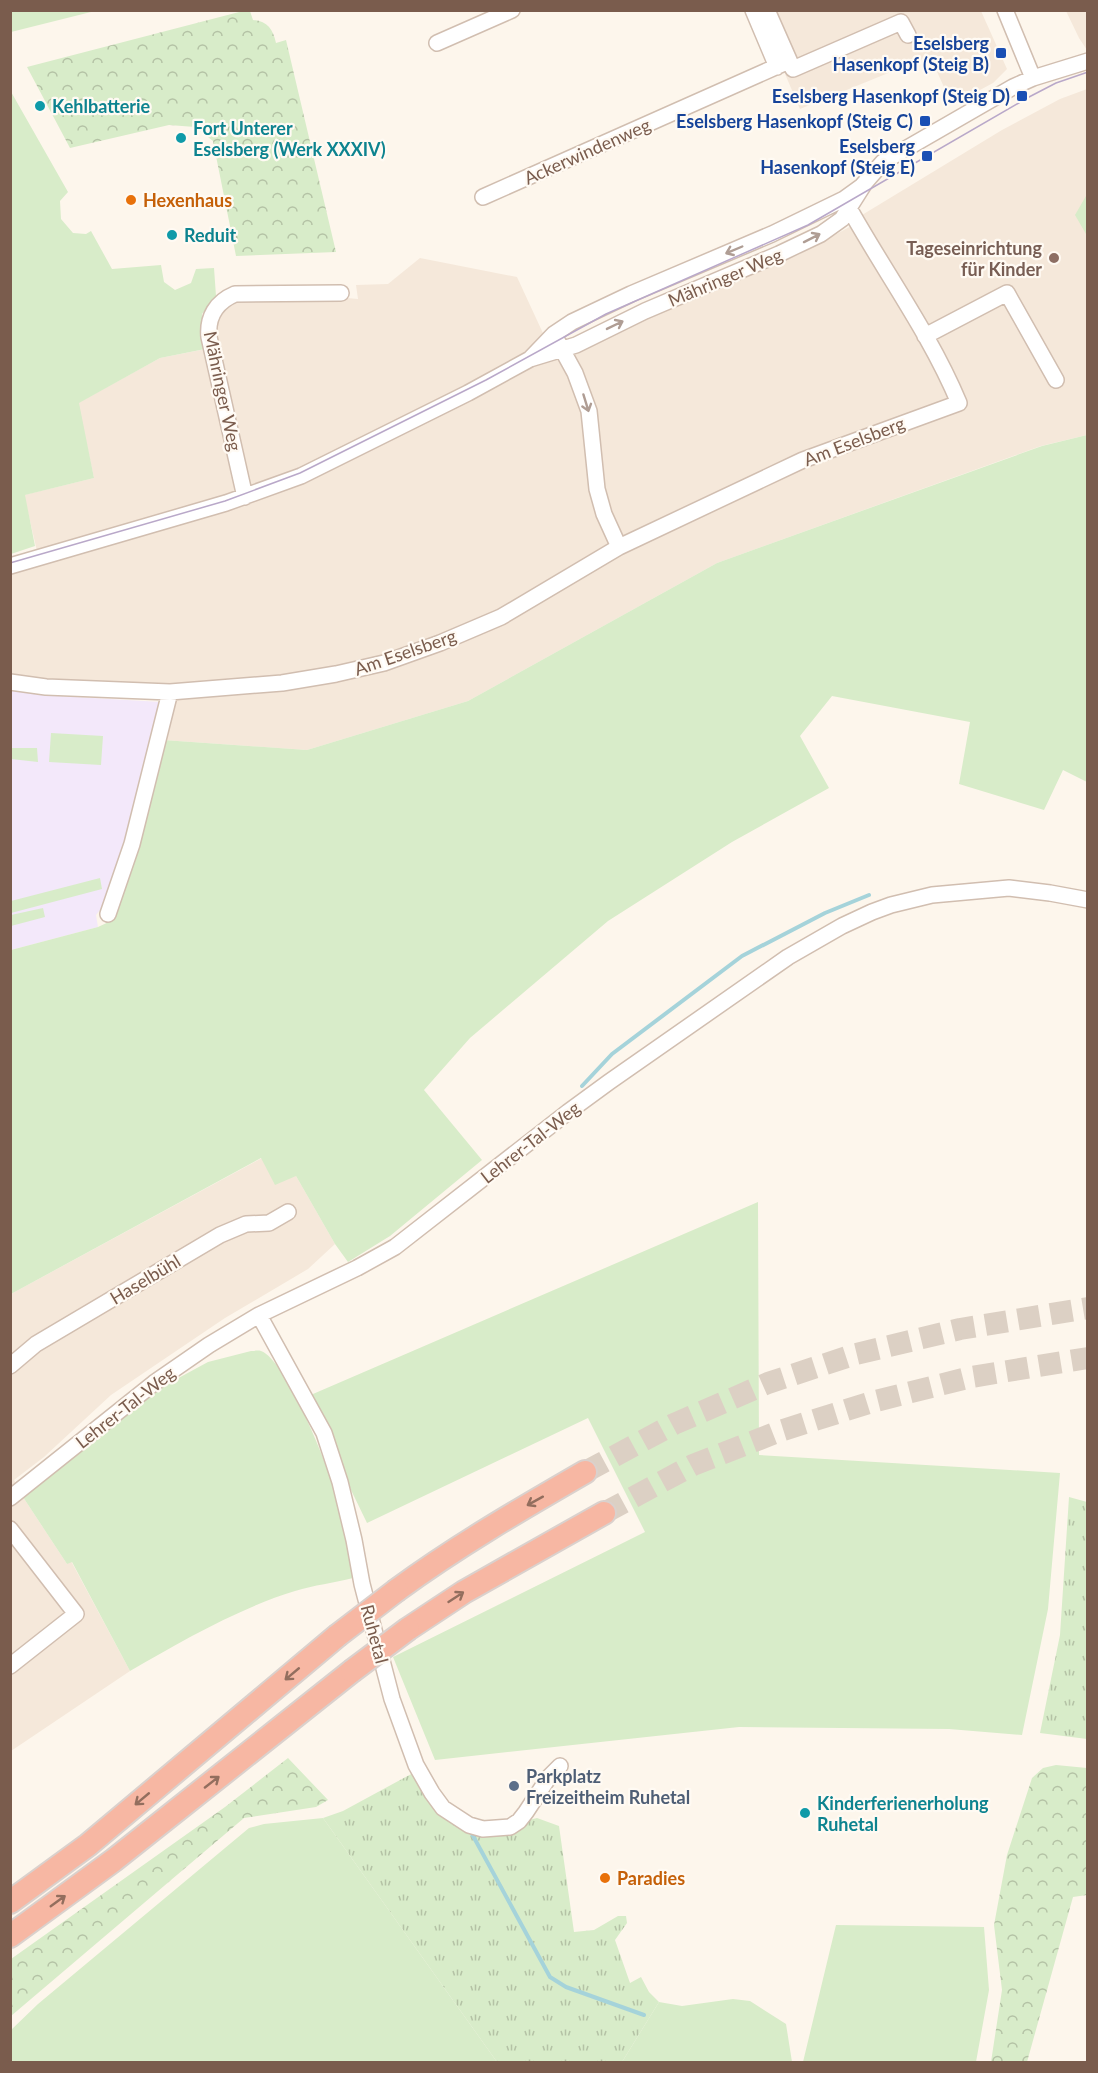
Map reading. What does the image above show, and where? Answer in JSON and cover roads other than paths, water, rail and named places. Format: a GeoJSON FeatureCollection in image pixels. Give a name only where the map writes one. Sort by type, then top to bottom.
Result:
{"type":"FeatureCollection","features":[{"type":"Feature","properties":{"kind":"highway"},"geometry":{"type":"LineString","coordinates":[[10,1902],[87,1845],[337,1636],[397,1590],[437,1561],[509,1515],[585,1472]]}},
{"type":"Feature","properties":{"kind":"highway"},"geometry":{"type":"LineString","coordinates":[[10,1936],[114,1860],[408,1629],[464,1592],[604,1513]]}},
{"type":"Feature","properties":{"kind":"street"},"geometry":{"type":"LineString","coordinates":[[437,43],[512,10]]}},
{"type":"Feature","properties":{"kind":"street"},"geometry":{"type":"LineString","coordinates":[[753,10],[786,66]]}},
{"type":"Feature","properties":{"kind":"street"},"geometry":{"type":"LineString","coordinates":[[767,10],[786,66]]}},
{"type":"Feature","properties":{"kind":"street"},"geometry":{"type":"LineString","coordinates":[[1005,10],[1033,78]]}},
{"type":"Feature","properties":{"kind":"street","name":"Ackerwindenweg"},"geometry":{"type":"LineString","coordinates":[[483,197],[786,66],[901,22],[908,35]]}},
{"type":"Feature","properties":{"kind":"street","name":"Mähringer Weg"},"geometry":{"type":"LineString","coordinates":[[10,566],[245,497],[284,483],[468,393],[530,359],[576,345],[645,311],[799,245],[831,229],[842,219],[847,204],[868,178],[888,159],[1013,87],[1033,78],[1088,61]]}},
{"type":"Feature","properties":{"kind":"street","name":"Mähringer Weg"},"geometry":{"type":"LineString","coordinates":[[530,359],[554,334],[572,322],[764,237],[847,204]]}},
{"type":"Feature","properties":{"kind":"street","name":"Am Eselsberg"},"geometry":{"type":"LineString","coordinates":[[10,682],[46,687],[170,692],[282,683],[384,663],[440,643],[501,617],[619,547],[803,460],[959,403],[945,369],[847,204]]}},
{"type":"Feature","properties":{"kind":"street","name":"Mähringer Weg"},"geometry":{"type":"LineString","coordinates":[[245,497],[209,337],[211,315],[227,298],[235,294],[341,293]]}},
{"type":"Feature","properties":{"kind":"street"},"geometry":{"type":"LineString","coordinates":[[925,336],[1007,293],[1056,380]]}},
{"type":"Feature","properties":{"kind":"street"},"geometry":{"type":"LineString","coordinates":[[554,334],[580,384],[589,411],[597,489],[604,514],[619,547]]}},
{"type":"Feature","properties":{"kind":"street"},"geometry":{"type":"LineString","coordinates":[[108,914],[132,844],[170,692]]}},
{"type":"Feature","properties":{"kind":"street","name":"Lehrer-Tal-Weg"},"geometry":{"type":"LineString","coordinates":[[13,1490],[154,1383],[209,1345],[259,1315],[395,1247],[609,1082],[788,957],[842,926],[891,905],[965,892],[1009,888],[1088,900]]}},
{"type":"Feature","properties":{"kind":"street","name":"Haselbühl"},"geometry":{"type":"LineString","coordinates":[[10,1366],[36,1344],[220,1235],[246,1224],[269,1223],[288,1212]]}},
{"type":"Feature","properties":{"kind":"street","name":"Ruhetal"},"geometry":{"type":"LineString","coordinates":[[259,1315],[324,1433],[340,1482],[362,1584],[392,1699],[416,1765],[432,1793],[443,1808],[469,1825],[483,1829],[510,1827],[519,1821],[549,1777],[560,1766]]}},
{"type":"Feature","properties":{"kind":"street"},"geometry":{"type":"LineString","coordinates":[[10,1529],[76,1614],[10,1666]]}},
{"type":"Feature","properties":{"kind":"waterway"},"geometry":{"type":"LineString","coordinates":[[582,1086],[612,1054],[742,956],[825,913],[869,895]]}},
{"type":"Feature","properties":{"kind":"waterway"},"geometry":{"type":"LineString","coordinates":[[472,1834],[550,1977],[566,1987],[644,2015]]}},
{"type":"Feature","properties":{"kind":"tunnel"},"geometry":{"type":"LineString","coordinates":[[585,1472],[674,1424],[768,1383],[856,1354],[960,1329],[1088,1308]]}},
{"type":"Feature","properties":{"kind":"tunnel"},"geometry":{"type":"LineString","coordinates":[[604,1513],[693,1465],[783,1430],[872,1402],[971,1377],[1088,1358]]}},
{"type":"Feature","properties":{"kind":"tram line"},"geometry":{"type":"LineString","coordinates":[[10,563],[225,501],[300,473],[486,380],[606,314],[808,225],[1029,97],[1056,83],[1088,72]]}},
{"type":"Feature","properties":{"kind":"place","name":"Eselsberg Hasenkopf (Steig B)"},"geometry":{"type":"Point","coordinates":[1001,53]}},
{"type":"Feature","properties":{"kind":"place","name":"Eselsberg Hasenkopf (Steig D)"},"geometry":{"type":"Point","coordinates":[1022,96]}},
{"type":"Feature","properties":{"kind":"place","name":"Kehlbatterie"},"geometry":{"type":"Point","coordinates":[40,106]}},
{"type":"Feature","properties":{"kind":"place","name":"Eselsberg Hasenkopf (Steig C)"},"geometry":{"type":"Point","coordinates":[925,121]}},
{"type":"Feature","properties":{"kind":"place","name":"Fort Unterer Eselsberg (Werk XXXIV)"},"geometry":{"type":"Point","coordinates":[181,138]}},
{"type":"Feature","properties":{"kind":"place","name":"Eselsberg Hasenkopf (Steig E)"},"geometry":{"type":"Point","coordinates":[927,156]}},
{"type":"Feature","properties":{"kind":"place","name":"Hexenhaus"},"geometry":{"type":"Point","coordinates":[131,200]}},
{"type":"Feature","properties":{"kind":"place","name":"Reduit"},"geometry":{"type":"Point","coordinates":[172,235]}},
{"type":"Feature","properties":{"kind":"place","name":"Tageseinrichtung für Kinder"},"geometry":{"type":"Point","coordinates":[1054,258]}},
{"type":"Feature","properties":{"kind":"place","name":"Parkplatz Freizeitheim Ruhetal"},"geometry":{"type":"Point","coordinates":[514,1786]}},
{"type":"Feature","properties":{"kind":"place","name":"Kinderferienerholung Ruhetal"},"geometry":{"type":"Point","coordinates":[805,1813]}},
{"type":"Feature","properties":{"kind":"place","name":"Paradies"},"geometry":{"type":"Point","coordinates":[605,1878]}}]}
